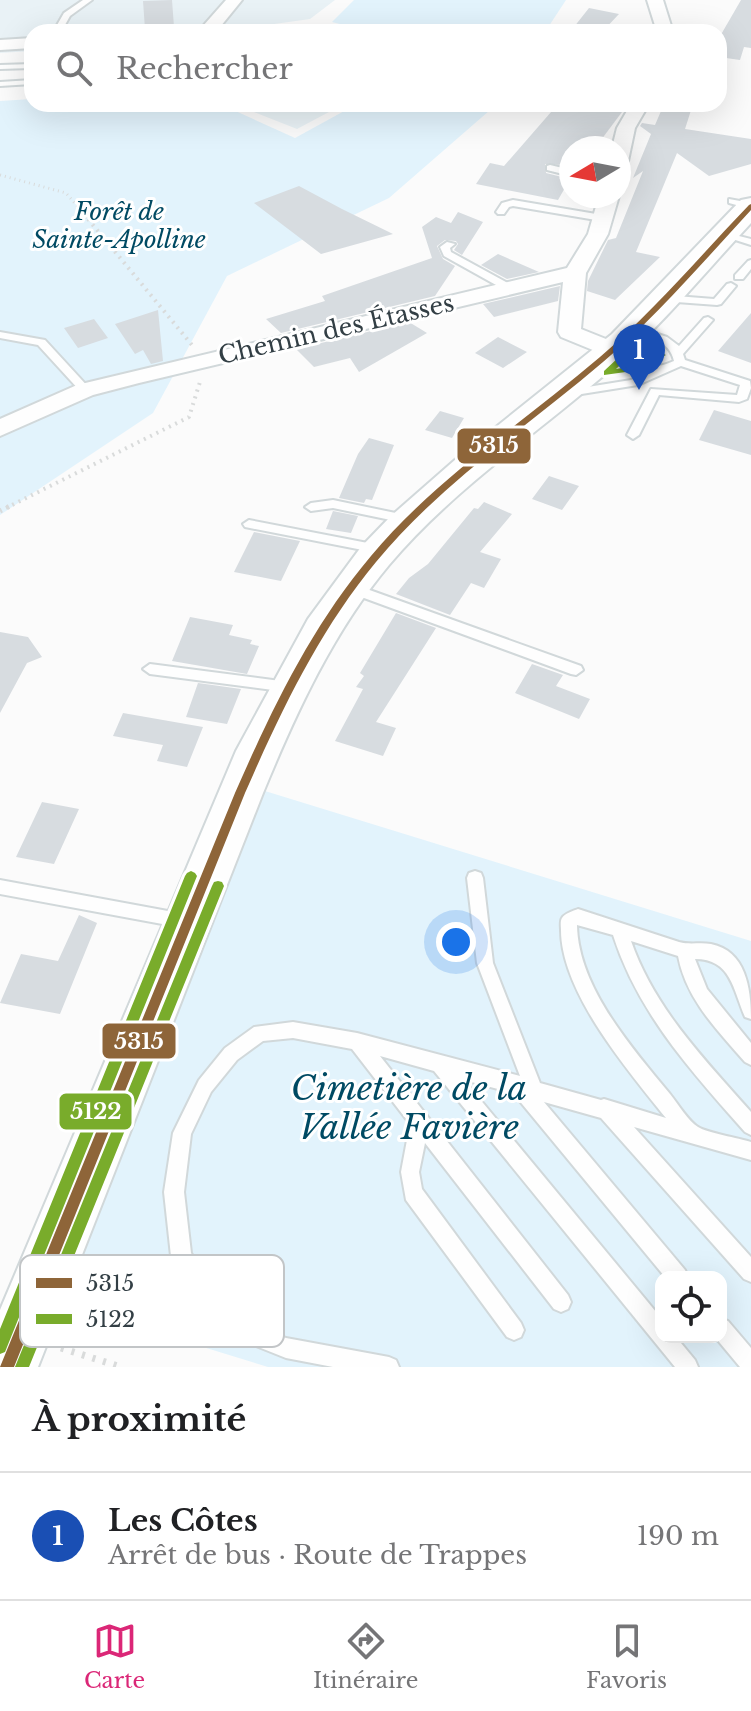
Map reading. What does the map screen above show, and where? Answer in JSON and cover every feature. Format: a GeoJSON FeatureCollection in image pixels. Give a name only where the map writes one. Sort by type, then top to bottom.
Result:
{"type":"FeatureCollection","features":[{"type":"Feature","properties":{"kind":"main road"},"geometry":{"type":"LineString","coordinates":[[53,1255],[288,687],[349,588],[396,535],[466,468],[561,395],[616,346],[662,298],[739,238],[741,204]]}},
{"type":"Feature","properties":{"kind":"street"},"geometry":{"type":"LineString","coordinates":[[214,24],[234,0]]}},
{"type":"Feature","properties":{"kind":"street"},"geometry":{"type":"LineString","coordinates":[[655,0],[662,24]]}},
{"type":"Feature","properties":{"kind":"street"},"geometry":{"type":"LineString","coordinates":[[0,45],[24,44]]}},
{"type":"Feature","properties":{"kind":"street"},"geometry":{"type":"LineString","coordinates":[[624,136],[635,112]]}},
{"type":"Feature","properties":{"kind":"street"},"geometry":{"type":"LineString","coordinates":[[605,208],[575,273],[569,332],[616,346]]}},
{"type":"Feature","properties":{"kind":"street","name":"Chemin des Étasses"},"geometry":{"type":"LineString","coordinates":[[0,428],[85,390],[575,273]]}},
{"type":"Feature","properties":{"kind":"lane"},"geometry":{"type":"LineString","coordinates":[[62,24],[67,15],[88,0]]}},
{"type":"Feature","properties":{"kind":"lane"},"geometry":{"type":"LineString","coordinates":[[0,67],[24,66]]}},
{"type":"Feature","properties":{"kind":"lane"},"geometry":{"type":"LineString","coordinates":[[0,84],[24,82]]}},
{"type":"Feature","properties":{"kind":"lane"},"geometry":{"type":"LineString","coordinates":[[550,168],[559,170]]}},
{"type":"Feature","properties":{"kind":"lane"},"geometry":{"type":"LineString","coordinates":[[501,212],[505,205],[513,203],[602,218]]}},
{"type":"Feature","properties":{"kind":"lane"},"geometry":{"type":"LineString","coordinates":[[450,244],[445,247],[447,254],[509,288]]}},
{"type":"Feature","properties":{"kind":"lane"},"geometry":{"type":"LineString","coordinates":[[739,277],[751,263]]}},
{"type":"Feature","properties":{"kind":"lane"},"geometry":{"type":"LineString","coordinates":[[662,298],[717,302],[731,286]]}},
{"type":"Feature","properties":{"kind":"lane"},"geometry":{"type":"LineString","coordinates":[[561,395],[634,383],[669,369],[708,320]]}},
{"type":"Feature","properties":{"kind":"lane"},"geometry":{"type":"LineString","coordinates":[[0,335],[41,342],[85,390]]}},
{"type":"Feature","properties":{"kind":"lane"},"geometry":{"type":"LineString","coordinates":[[616,346],[672,343],[680,357],[748,384],[743,397],[739,399],[655,391],[633,435]]}},
{"type":"Feature","properties":{"kind":"lane"},"geometry":{"type":"LineString","coordinates":[[616,346],[641,370],[669,369]]}},
{"type":"Feature","properties":{"kind":"lane"},"geometry":{"type":"LineString","coordinates":[[311,507],[333,504],[396,535]]}},
{"type":"Feature","properties":{"kind":"lane"},"geometry":{"type":"LineString","coordinates":[[249,524],[396,535]]}},
{"type":"Feature","properties":{"kind":"lane"},"geometry":{"type":"LineString","coordinates":[[349,588],[576,670]]}},
{"type":"Feature","properties":{"kind":"lane"},"geometry":{"type":"LineString","coordinates":[[150,669],[288,687]]}},
{"type":"Feature","properties":{"kind":"lane"},"geometry":{"type":"LineString","coordinates":[[475,878],[485,963],[525,1086],[673,1271]]}},
{"type":"Feature","properties":{"kind":"lane"},"geometry":{"type":"LineString","coordinates":[[0,887],[189,921]]}},
{"type":"Feature","properties":{"kind":"lane"},"geometry":{"type":"LineString","coordinates":[[689,1131],[610,1031],[573,954],[567,929],[569,921],[578,916],[685,951],[710,951],[724,957],[734,969],[751,1011]]}},
{"type":"Feature","properties":{"kind":"lane"},"geometry":{"type":"LineString","coordinates":[[619,929],[636,977],[651,1005],[751,1126]]}},
{"type":"Feature","properties":{"kind":"lane"},"geometry":{"type":"LineString","coordinates":[[685,951],[687,970],[699,995],[751,1056]]}},
{"type":"Feature","properties":{"kind":"lane"},"geometry":{"type":"LineString","coordinates":[[181,1255],[174,1192],[182,1133],[205,1086],[231,1054],[260,1033],[293,1030],[357,1041],[689,1131],[751,1151]]}},
{"type":"Feature","properties":{"kind":"lane"},"geometry":{"type":"LineString","coordinates":[[357,1041],[561,1302]]}},
{"type":"Feature","properties":{"kind":"lane"},"geometry":{"type":"LineString","coordinates":[[439,1063],[655,1327]]}},
{"type":"Feature","properties":{"kind":"lane"},"geometry":{"type":"LineString","coordinates":[[604,1108],[751,1272]]}},
{"type":"Feature","properties":{"kind":"lane"},"geometry":{"type":"LineString","coordinates":[[420,1121],[410,1172],[413,1193],[514,1330]]}},
{"type":"Feature","properties":{"kind":"lane"},"geometry":{"type":"LineString","coordinates":[[727,1335],[751,1364]]}},
{"type":"Feature","properties":{"kind":"lane"},"geometry":{"type":"LineString","coordinates":[[668,1343],[688,1367]]}},
{"type":"Feature","properties":{"kind":"lane"},"geometry":{"type":"LineString","coordinates":[[283,1347],[389,1367]]}},
{"type":"Feature","properties":{"kind":"path"},"geometry":{"type":"LineString","coordinates":[[0,175],[6,174],[66,193],[206,367],[189,417],[0,511]]}},
{"type":"Feature","properties":{"kind":"path"},"geometry":{"type":"LineString","coordinates":[[14,1351],[121,1367]]}},
{"type":"Feature","properties":{"kind":"shaded area"},"geometry":{"type":"Polygon","coordinates":[[[0,0],[335,0],[310,19],[274,24],[24,24],[24,52],[0,53],[0,0]]]}},
{"type":"Feature","properties":{"kind":"shaded area"},"geometry":{"type":"Polygon","coordinates":[[[254,112],[329,112],[297,129],[254,112]]]}},
{"type":"Feature","properties":{"kind":"green space"},"geometry":{"type":"Polygon","coordinates":[[[354,0],[566,0],[550,24],[332,22],[354,0]]]}},
{"type":"Feature","properties":{"kind":"green space","name":"Forêt de Sainte-Apolline"},"geometry":{"type":"Polygon","coordinates":[[[24,100],[24,112],[238,112],[295,138],[342,112],[488,112],[389,198],[227,276],[153,413],[0,515],[0,101],[24,100]]]}},
{"type":"Feature","properties":{"kind":"green space","name":"Cimetière de la Vallée Favière"},"geometry":{"type":"Polygon","coordinates":[[[265,791],[751,941],[751,1367],[268,1367],[203,1347],[284,1347],[284,1255],[71,1255],[182,977],[265,791]]]}},
{"type":"Feature","properties":{"kind":"building"},"geometry":{"type":"Polygon","coordinates":[[[172,0],[174,24],[145,24],[143,1],[172,0]]]}},
{"type":"Feature","properties":{"kind":"building"},"geometry":{"type":"Polygon","coordinates":[[[741,0],[751,0],[751,48],[744,47],[740,60],[727,58],[727,24],[741,0]]]}},
{"type":"Feature","properties":{"kind":"building"},"geometry":{"type":"Polygon","coordinates":[[[589,8],[619,14],[610,24],[576,24],[589,8]]]}},
{"type":"Feature","properties":{"kind":"building"},"geometry":{"type":"Polygon","coordinates":[[[551,112],[622,112],[604,136],[559,136],[559,165],[545,164],[546,173],[559,176],[558,200],[476,184],[490,163],[504,166],[551,112]]]}},
{"type":"Feature","properties":{"kind":"building"},"geometry":{"type":"Polygon","coordinates":[[[661,112],[690,112],[685,129],[751,139],[751,164],[709,176],[677,153],[636,252],[660,257],[615,300],[587,291],[588,281],[608,240],[616,238],[628,208],[631,208],[643,171],[633,178],[651,134],[640,126],[642,123],[655,125],[661,112]]]}},
{"type":"Feature","properties":{"kind":"building"},"geometry":{"type":"Polygon","coordinates":[[[299,186],[393,234],[321,254],[254,203],[299,186]]]}},
{"type":"Feature","properties":{"kind":"building"},"geometry":{"type":"Polygon","coordinates":[[[458,212],[483,222],[462,255],[454,250],[458,244],[456,241],[445,240],[437,246],[443,259],[455,266],[435,296],[281,333],[266,319],[325,301],[322,296],[432,258],[422,227],[436,217],[451,223],[458,212]]]}},
{"type":"Feature","properties":{"kind":"building"},"geometry":{"type":"Polygon","coordinates":[[[498,254],[539,272],[507,279],[481,265],[498,254]]]}},
{"type":"Feature","properties":{"kind":"building"},"geometry":{"type":"Polygon","coordinates":[[[560,286],[558,301],[494,317],[483,304],[560,286]]]}},
{"type":"Feature","properties":{"kind":"building"},"geometry":{"type":"Polygon","coordinates":[[[158,310],[163,361],[151,364],[143,350],[135,354],[115,324],[158,310]]]}},
{"type":"Feature","properties":{"kind":"building"},"geometry":{"type":"Polygon","coordinates":[[[751,313],[751,363],[718,351],[751,313]]]}},
{"type":"Feature","properties":{"kind":"building"},"geometry":{"type":"Polygon","coordinates":[[[94,319],[108,338],[78,348],[64,328],[94,319]]]}},
{"type":"Feature","properties":{"kind":"building"},"geometry":{"type":"Polygon","coordinates":[[[409,322],[427,333],[359,372],[350,358],[314,367],[296,349],[409,322]]]}},
{"type":"Feature","properties":{"kind":"building"},"geometry":{"type":"Polygon","coordinates":[[[498,337],[527,352],[503,368],[475,353],[498,337]]]}},
{"type":"Feature","properties":{"kind":"building"},"geometry":{"type":"Polygon","coordinates":[[[714,410],[751,421],[751,455],[699,440],[714,410]]]}},
{"type":"Feature","properties":{"kind":"building"},"geometry":{"type":"Polygon","coordinates":[[[440,411],[464,418],[452,438],[425,430],[440,411]]]}},
{"type":"Feature","properties":{"kind":"building"},"geometry":{"type":"Polygon","coordinates":[[[369,438],[394,445],[372,500],[366,499],[364,503],[339,498],[358,454],[369,438]]]}},
{"type":"Feature","properties":{"kind":"building"},"geometry":{"type":"Polygon","coordinates":[[[549,476],[579,486],[562,510],[532,499],[549,476]]]}},
{"type":"Feature","properties":{"kind":"building"},"geometry":{"type":"Polygon","coordinates":[[[484,502],[512,514],[480,552],[501,559],[484,588],[471,583],[450,615],[396,594],[409,578],[428,564],[474,508],[478,509],[484,502]]]}},
{"type":"Feature","properties":{"kind":"building"},"geometry":{"type":"Polygon","coordinates":[[[333,511],[358,516],[351,533],[326,529],[333,511]]]}},
{"type":"Feature","properties":{"kind":"building"},"geometry":{"type":"Polygon","coordinates":[[[254,532],[300,541],[281,581],[234,572],[254,532]]]}},
{"type":"Feature","properties":{"kind":"building"},"geometry":{"type":"Polygon","coordinates":[[[396,613],[436,628],[376,722],[396,728],[383,756],[335,741],[363,689],[356,687],[364,676],[360,673],[396,613]]]}},
{"type":"Feature","properties":{"kind":"building"},"geometry":{"type":"Polygon","coordinates":[[[190,617],[233,625],[229,635],[252,640],[250,644],[259,646],[247,674],[172,661],[190,617]]]}},
{"type":"Feature","properties":{"kind":"building"},"geometry":{"type":"Polygon","coordinates":[[[0,632],[28,637],[42,657],[27,663],[0,713],[0,632]]]}},
{"type":"Feature","properties":{"kind":"building"},"geometry":{"type":"Polygon","coordinates":[[[532,664],[563,675],[556,686],[590,699],[579,719],[515,693],[532,664]]]}},
{"type":"Feature","properties":{"kind":"building"},"geometry":{"type":"Polygon","coordinates":[[[198,683],[241,689],[227,724],[186,717],[198,683]]]}},
{"type":"Feature","properties":{"kind":"building"},"geometry":{"type":"Polygon","coordinates":[[[123,713],[203,727],[187,767],[157,761],[163,745],[113,736],[123,713]]]}},
{"type":"Feature","properties":{"kind":"building"},"geometry":{"type":"Polygon","coordinates":[[[42,802],[79,809],[54,864],[16,857],[42,802]]]}},
{"type":"Feature","properties":{"kind":"building"},"geometry":{"type":"Polygon","coordinates":[[[79,915],[97,923],[60,1014],[0,1003],[21,954],[58,961],[79,915]]]}},
{"type":"Feature","properties":{"kind":"transit line","name":"5315"},"geometry":{"type":"LineString","coordinates":[[52,1255],[240,793],[298,670],[334,612],[353,584],[400,529],[456,478],[623,340],[751,206]]}},
{"type":"Feature","properties":{"kind":"transit line","name":"5122"},"geometry":{"type":"LineString","coordinates":[[637,345],[662,355],[630,369],[607,373],[637,345]]}},
{"type":"Feature","properties":{"kind":"transit line","name":"5122"},"geometry":{"type":"LineString","coordinates":[[37,1255],[191,876]]}},
{"type":"Feature","properties":{"kind":"transit line","name":"5122"},"geometry":{"type":"LineString","coordinates":[[68,1255],[218,886]]}},
{"type":"Feature","properties":{"kind":"transit line","name":"5122"},"geometry":{"type":"LineString","coordinates":[[0,1347],[20,1298]]}},
{"type":"Feature","properties":{"kind":"transit line","name":"5315"},"geometry":{"type":"LineString","coordinates":[[7,1367],[20,1335]]}},
{"type":"Feature","properties":{"kind":"transit line","name":"5122"},"geometry":{"type":"LineString","coordinates":[[22,1367],[30,1347]]}},
{"type":"Feature","properties":{"kind":"place","name":"Les Côtes"},"geometry":{"type":"Point","coordinates":[639,390]}}]}
